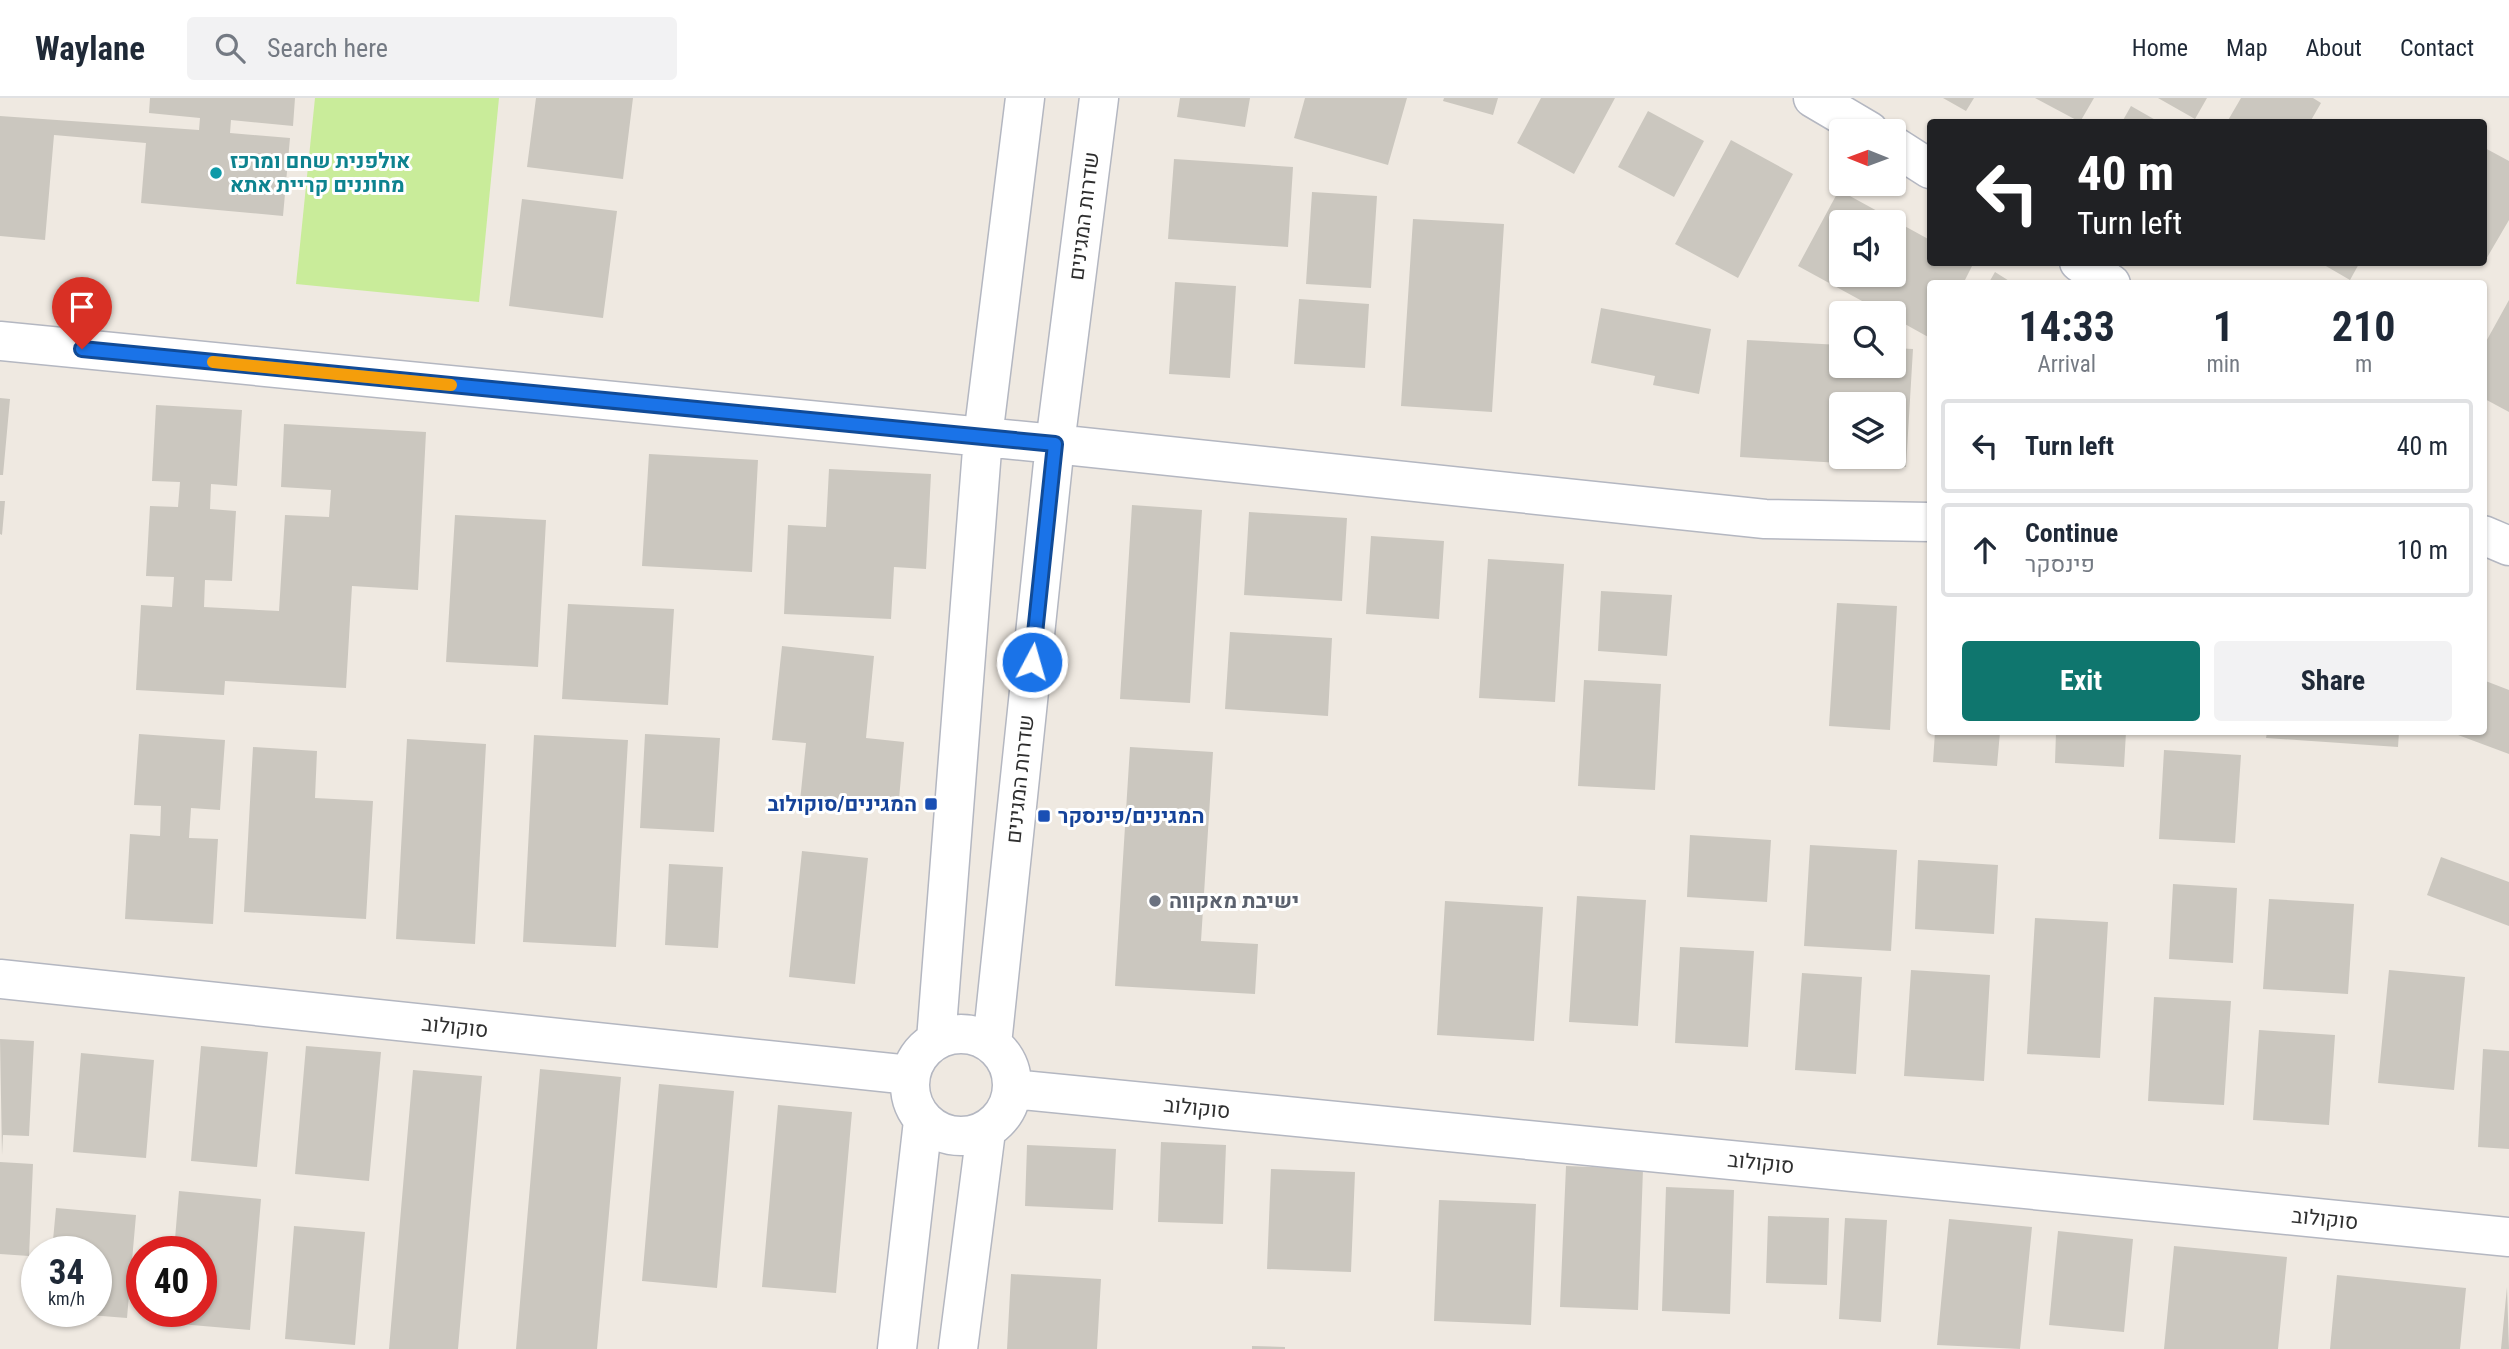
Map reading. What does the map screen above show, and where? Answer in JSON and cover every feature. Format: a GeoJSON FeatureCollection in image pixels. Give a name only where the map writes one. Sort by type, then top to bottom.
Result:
{"type":"FeatureCollection","features":[{"type":"Feature","properties":{"kind":"street"},"geometry":{"type":"LineString","coordinates":[[936,1040],[983,437],[1025,98]]}},
{"type":"Feature","properties":{"kind":"street","name":"שדרות המגינים"},"geometry":{"type":"LineString","coordinates":[[992,1044],[1055,444],[1099,98]]}},
{"type":"Feature","properties":{"kind":"street"},"geometry":{"type":"LineString","coordinates":[[1813,98],[1849,119]]}},
{"type":"Feature","properties":{"kind":"street"},"geometry":{"type":"LineString","coordinates":[[1906,154],[1927,167]]}},
{"type":"Feature","properties":{"kind":"street"},"geometry":{"type":"LineString","coordinates":[[2085,266],[2106,280]]}},
{"type":"Feature","properties":{"kind":"street"},"geometry":{"type":"LineString","coordinates":[[0,341],[1055,444],[1765,519],[1927,523]]}},
{"type":"Feature","properties":{"kind":"street"},"geometry":{"type":"LineString","coordinates":[[2487,537],[2509,546]]}},
{"type":"Feature","properties":{"kind":"street","name":"סוקולוב"},"geometry":{"type":"LineString","coordinates":[[0,979],[910,1075]]}},
{"type":"Feature","properties":{"kind":"street"},"geometry":{"type":"LineString","coordinates":[[965,1033],[980,1036],[992,1044],[1004,1057],[1011,1072],[1013,1089],[1009,1106],[999,1120],[986,1131],[953,1137],[936,1131],[923,1121],[914,1107],[910,1075],[924,1049],[936,1040],[965,1033]]}},
{"type":"Feature","properties":{"kind":"street","name":"סוקולוב"},"geometry":{"type":"LineString","coordinates":[[1013,1089],[2509,1237]]}},
{"type":"Feature","properties":{"kind":"street"},"geometry":{"type":"LineString","coordinates":[[897,1349],[923,1121]]}},
{"type":"Feature","properties":{"kind":"street"},"geometry":{"type":"LineString","coordinates":[[958,1349],[986,1131]]}},
{"type":"Feature","properties":{"kind":"green space"},"geometry":{"type":"Polygon","coordinates":[[[315,98],[499,98],[479,302],[296,284],[315,98]]]}},
{"type":"Feature","properties":{"kind":"building","name":"אולפנית שחם ומרכז מחוננים קריית אתא"},"geometry":{"type":"Polygon","coordinates":[[[150,98],[295,98],[293,126],[231,120],[230,133],[290,138],[283,216],[141,203],[146,143],[54,135],[45,240],[0,236],[0,116],[199,130],[200,118],[149,113],[150,98]]]}},
{"type":"Feature","properties":{"kind":"building"},"geometry":{"type":"Polygon","coordinates":[[[536,98],[633,98],[623,179],[527,167],[536,98]]]}},
{"type":"Feature","properties":{"kind":"building"},"geometry":{"type":"Polygon","coordinates":[[[1180,98],[1250,98],[1245,127],[1177,117],[1180,98]]]}},
{"type":"Feature","properties":{"kind":"building"},"geometry":{"type":"Polygon","coordinates":[[[1305,98],[1407,98],[1388,165],[1294,138],[1305,98]]]}},
{"type":"Feature","properties":{"kind":"building"},"geometry":{"type":"Polygon","coordinates":[[[1444,98],[1498,98],[1493,115],[1443,101],[1444,98]]]}},
{"type":"Feature","properties":{"kind":"building"},"geometry":{"type":"Polygon","coordinates":[[[1541,98],[1615,98],[1574,174],[1517,143],[1541,98]]]}},
{"type":"Feature","properties":{"kind":"building"},"geometry":{"type":"Polygon","coordinates":[[[1943,98],[1974,98],[1966,111],[1943,98]]]}},
{"type":"Feature","properties":{"kind":"building"},"geometry":{"type":"Polygon","coordinates":[[[2035,98],[2094,98],[2082,119],[2074,119],[2035,98]]]}},
{"type":"Feature","properties":{"kind":"building"},"geometry":{"type":"Polygon","coordinates":[[[2158,98],[2207,98],[2195,119],[2158,98]]]}},
{"type":"Feature","properties":{"kind":"building"},"geometry":{"type":"Polygon","coordinates":[[[2241,98],[2313,98],[2321,103],[2312,119],[2229,119],[2241,98]]]}},
{"type":"Feature","properties":{"kind":"building"},"geometry":{"type":"Polygon","coordinates":[[[2131,106],[2154,119],[2124,119],[2131,106]]]}},
{"type":"Feature","properties":{"kind":"building"},"geometry":{"type":"Polygon","coordinates":[[[1648,111],[1704,141],[1674,197],[1618,167],[1648,111]]]}},
{"type":"Feature","properties":{"kind":"building"},"geometry":{"type":"Polygon","coordinates":[[[1731,140],[1793,174],[1738,278],[1675,244],[1731,140]]]}},
{"type":"Feature","properties":{"kind":"building"},"geometry":{"type":"Polygon","coordinates":[[[2487,149],[2509,161],[2509,220],[2487,258],[2487,149]]]}},
{"type":"Feature","properties":{"kind":"building"},"geometry":{"type":"Polygon","coordinates":[[[1174,159],[1293,167],[1288,247],[1168,239],[1174,159]]]}},
{"type":"Feature","properties":{"kind":"building"},"geometry":{"type":"Polygon","coordinates":[[[1312,192],[1377,196],[1371,288],[1306,284],[1312,192]]]}},
{"type":"Feature","properties":{"kind":"building"},"geometry":{"type":"Polygon","coordinates":[[[1836,196],[1850,196],[1875,210],[1829,210],[1829,283],[1798,266],[1836,196]]]}},
{"type":"Feature","properties":{"kind":"building"},"geometry":{"type":"Polygon","coordinates":[[[522,199],[617,211],[603,318],[509,306],[522,199]]]}},
{"type":"Feature","properties":{"kind":"building"},"geometry":{"type":"Polygon","coordinates":[[[1413,219],[1504,224],[1492,412],[1401,406],[1413,219]]]}},
{"type":"Feature","properties":{"kind":"building"},"geometry":{"type":"Polygon","coordinates":[[[1906,227],[1927,238],[1927,266],[1972,266],[1965,280],[1927,280],[1927,336],[1906,325],[1906,301],[1862,301],[1836,287],[1906,287],[1906,227]]]}},
{"type":"Feature","properties":{"kind":"building"},"geometry":{"type":"Polygon","coordinates":[[[2326,266],[2358,266],[2350,280],[2326,266]]]}},
{"type":"Feature","properties":{"kind":"building"},"geometry":{"type":"Polygon","coordinates":[[[1995,272],[2008,280],[1990,280],[1995,272]]]}},
{"type":"Feature","properties":{"kind":"building"},"geometry":{"type":"Polygon","coordinates":[[[1175,282],[1236,286],[1230,378],[1169,374],[1175,282]]]}},
{"type":"Feature","properties":{"kind":"building"},"geometry":{"type":"Polygon","coordinates":[[[1299,299],[1369,304],[1365,368],[1294,364],[1299,299]]]}},
{"type":"Feature","properties":{"kind":"building"},"geometry":{"type":"Polygon","coordinates":[[[2509,300],[2509,412],[2487,400],[2487,340],[2509,300]]]}},
{"type":"Feature","properties":{"kind":"building"},"geometry":{"type":"Polygon","coordinates":[[[1601,308],[1711,329],[1699,394],[1653,385],[1655,376],[1591,363],[1601,308]]]}},
{"type":"Feature","properties":{"kind":"building"},"geometry":{"type":"Polygon","coordinates":[[[1747,340],[1829,344],[1829,378],[1906,378],[1906,349],[1913,349],[1906,467],[1906,392],[1829,392],[1829,462],[1740,457],[1747,340]]]}},
{"type":"Feature","properties":{"kind":"building"},"geometry":{"type":"Polygon","coordinates":[[[0,398],[10,399],[3,475],[0,475],[0,398]]]}},
{"type":"Feature","properties":{"kind":"building"},"geometry":{"type":"Polygon","coordinates":[[[156,405],[242,410],[237,486],[211,484],[210,509],[236,511],[232,581],[205,580],[204,607],[279,611],[285,515],[329,517],[331,490],[281,487],[284,424],[426,432],[418,590],[352,586],[346,688],[225,681],[224,695],[136,690],[141,605],[172,607],[174,577],[146,576],[150,506],[178,507],[180,482],[152,481],[156,405]]]}},
{"type":"Feature","properties":{"kind":"building"},"geometry":{"type":"Polygon","coordinates":[[[649,454],[758,460],[752,572],[642,566],[649,454]]]}},
{"type":"Feature","properties":{"kind":"building"},"geometry":{"type":"Polygon","coordinates":[[[829,469],[931,474],[926,569],[894,567],[891,619],[784,614],[788,525],[826,527],[829,469]]]}},
{"type":"Feature","properties":{"kind":"building"},"geometry":{"type":"Polygon","coordinates":[[[0,501],[5,501],[2,535],[0,534],[0,501]]]}},
{"type":"Feature","properties":{"kind":"building"},"geometry":{"type":"Polygon","coordinates":[[[1132,505],[1202,510],[1190,703],[1120,699],[1132,505]]]}},
{"type":"Feature","properties":{"kind":"building"},"geometry":{"type":"Polygon","coordinates":[[[1249,512],[1347,518],[1342,601],[1244,595],[1249,512]]]}},
{"type":"Feature","properties":{"kind":"building"},"geometry":{"type":"Polygon","coordinates":[[[455,515],[546,520],[538,667],[446,662],[455,515]]]}},
{"type":"Feature","properties":{"kind":"building"},"geometry":{"type":"Polygon","coordinates":[[[1371,536],[1444,541],[1439,619],[1366,614],[1371,536]]]}},
{"type":"Feature","properties":{"kind":"building"},"geometry":{"type":"Polygon","coordinates":[[[1488,559],[1564,564],[1555,702],[1479,698],[1488,559]]]}},
{"type":"Feature","properties":{"kind":"building"},"geometry":{"type":"Polygon","coordinates":[[[1601,591],[1672,595],[1667,656],[1598,651],[1601,591]]]}},
{"type":"Feature","properties":{"kind":"building"},"geometry":{"type":"Polygon","coordinates":[[[1837,603],[1897,606],[1890,730],[1829,726],[1837,603]]]}},
{"type":"Feature","properties":{"kind":"building"},"geometry":{"type":"Polygon","coordinates":[[[568,604],[674,609],[668,705],[562,699],[568,604]]]}},
{"type":"Feature","properties":{"kind":"building"},"geometry":{"type":"Polygon","coordinates":[[[1230,632],[1332,638],[1328,716],[1225,709],[1230,632]]]}},
{"type":"Feature","properties":{"kind":"building"},"geometry":{"type":"Polygon","coordinates":[[[782,646],[874,656],[866,738],[904,742],[898,811],[800,801],[806,743],[772,740],[782,646]]]}},
{"type":"Feature","properties":{"kind":"building"},"geometry":{"type":"Polygon","coordinates":[[[1584,680],[1661,684],[1655,790],[1578,786],[1584,680]]]}},
{"type":"Feature","properties":{"kind":"building"},"geometry":{"type":"Polygon","coordinates":[[[2487,682],[2509,690],[2509,754],[2458,735],[2487,735],[2487,682]]]}},
{"type":"Feature","properties":{"kind":"building"},"geometry":{"type":"Polygon","coordinates":[[[139,734],[225,740],[220,810],[191,808],[189,838],[218,839],[213,924],[125,919],[130,834],[160,836],[161,806],[134,805],[139,734]]]}},
{"type":"Feature","properties":{"kind":"building"},"geometry":{"type":"Polygon","coordinates":[[[645,734],[720,738],[714,832],[640,828],[645,734]]]}},
{"type":"Feature","properties":{"kind":"building"},"geometry":{"type":"Polygon","coordinates":[[[534,735],[628,740],[616,947],[523,942],[534,735]]]}},
{"type":"Feature","properties":{"kind":"building"},"geometry":{"type":"Polygon","coordinates":[[[1935,735],[2000,735],[1997,766],[1933,762],[1935,735]]]}},
{"type":"Feature","properties":{"kind":"building"},"geometry":{"type":"Polygon","coordinates":[[[2056,735],[2126,735],[2124,767],[2055,763],[2056,735]]]}},
{"type":"Feature","properties":{"kind":"building"},"geometry":{"type":"Polygon","coordinates":[[[2266,735],[2399,735],[2398,747],[2266,738],[2266,735]]]}},
{"type":"Feature","properties":{"kind":"building"},"geometry":{"type":"Polygon","coordinates":[[[407,739],[486,744],[475,944],[396,939],[407,739]]]}},
{"type":"Feature","properties":{"kind":"building"},"geometry":{"type":"Polygon","coordinates":[[[253,747],[317,751],[315,798],[373,801],[366,919],[244,912],[253,747]]]}},
{"type":"Feature","properties":{"kind":"building"},"geometry":{"type":"Polygon","coordinates":[[[1130,747],[1213,752],[1201,941],[1258,944],[1255,994],[1115,986],[1130,747]]]}},
{"type":"Feature","properties":{"kind":"building"},"geometry":{"type":"Polygon","coordinates":[[[2164,750],[2241,755],[2235,843],[2159,839],[2164,750]]]}},
{"type":"Feature","properties":{"kind":"building"},"geometry":{"type":"Polygon","coordinates":[[[1690,835],[1771,840],[1767,902],[1687,897],[1690,835]]]}},
{"type":"Feature","properties":{"kind":"building"},"geometry":{"type":"Polygon","coordinates":[[[1810,845],[1897,850],[1891,951],[1804,946],[1810,845]]]}},
{"type":"Feature","properties":{"kind":"building"},"geometry":{"type":"Polygon","coordinates":[[[802,851],[868,858],[855,984],[789,977],[802,851]]]}},
{"type":"Feature","properties":{"kind":"building"},"geometry":{"type":"Polygon","coordinates":[[[2441,857],[2509,882],[2509,926],[2427,895],[2441,857]]]}},
{"type":"Feature","properties":{"kind":"building"},"geometry":{"type":"Polygon","coordinates":[[[1918,860],[1998,865],[1994,934],[1915,929],[1918,860]]]}},
{"type":"Feature","properties":{"kind":"building"},"geometry":{"type":"Polygon","coordinates":[[[669,864],[723,867],[718,948],[665,945],[669,864]]]}},
{"type":"Feature","properties":{"kind":"building"},"geometry":{"type":"Polygon","coordinates":[[[2173,884],[2237,888],[2233,963],[2169,959],[2173,884]]]}},
{"type":"Feature","properties":{"kind":"building"},"geometry":{"type":"Polygon","coordinates":[[[1577,896],[1646,900],[1638,1026],[1569,1022],[1577,896]]]}},
{"type":"Feature","properties":{"kind":"building"},"geometry":{"type":"Polygon","coordinates":[[[2269,899],[2354,904],[2348,994],[2263,989],[2269,899]]]}},
{"type":"Feature","properties":{"kind":"building"},"geometry":{"type":"Polygon","coordinates":[[[1445,901],[1543,907],[1534,1041],[1437,1035],[1445,901]]]}},
{"type":"Feature","properties":{"kind":"building"},"geometry":{"type":"Polygon","coordinates":[[[2035,918],[2108,922],[2100,1058],[2027,1054],[2035,918]]]}},
{"type":"Feature","properties":{"kind":"building"},"geometry":{"type":"Polygon","coordinates":[[[1680,947],[1754,951],[1748,1047],[1675,1043],[1680,947]]]}},
{"type":"Feature","properties":{"kind":"building"},"geometry":{"type":"Polygon","coordinates":[[[1911,970],[1990,975],[1984,1081],[1904,1076],[1911,970]]]}},
{"type":"Feature","properties":{"kind":"building"},"geometry":{"type":"Polygon","coordinates":[[[2389,970],[2465,977],[2454,1090],[2378,1083],[2389,970]]]}},
{"type":"Feature","properties":{"kind":"building"},"geometry":{"type":"Polygon","coordinates":[[[1802,973],[1862,977],[1856,1074],[1795,1070],[1802,973]]]}},
{"type":"Feature","properties":{"kind":"building"},"geometry":{"type":"Polygon","coordinates":[[[2154,997],[2231,1001],[2224,1105],[2148,1101],[2154,997]]]}},
{"type":"Feature","properties":{"kind":"building"},"geometry":{"type":"Polygon","coordinates":[[[2259,1030],[2335,1035],[2329,1125],[2253,1120],[2259,1030]]]}},
{"type":"Feature","properties":{"kind":"building"},"geometry":{"type":"Polygon","coordinates":[[[0,1039],[34,1041],[29,1136],[3,1135],[2,1155],[0,1039]]]}},
{"type":"Feature","properties":{"kind":"building"},"geometry":{"type":"Polygon","coordinates":[[[201,1046],[268,1052],[257,1167],[191,1161],[201,1046]]]}},
{"type":"Feature","properties":{"kind":"building"},"geometry":{"type":"Polygon","coordinates":[[[306,1046],[381,1052],[369,1181],[295,1174],[306,1046]]]}},
{"type":"Feature","properties":{"kind":"building"},"geometry":{"type":"Polygon","coordinates":[[[2483,1049],[2509,1051],[2509,1149],[2478,1147],[2483,1049]]]}},
{"type":"Feature","properties":{"kind":"building"},"geometry":{"type":"Polygon","coordinates":[[[81,1053],[154,1060],[146,1158],[73,1152],[81,1053]]]}},
{"type":"Feature","properties":{"kind":"building"},"geometry":{"type":"Polygon","coordinates":[[[540,1069],[621,1077],[597,1349],[516,1349],[540,1069]]]}},
{"type":"Feature","properties":{"kind":"building"},"geometry":{"type":"Polygon","coordinates":[[[413,1070],[482,1076],[458,1349],[389,1349],[413,1070]]]}},
{"type":"Feature","properties":{"kind":"building"},"geometry":{"type":"Polygon","coordinates":[[[659,1084],[734,1091],[717,1288],[642,1281],[659,1084]]]}},
{"type":"Feature","properties":{"kind":"building"},"geometry":{"type":"Polygon","coordinates":[[[778,1105],[852,1112],[836,1293],[762,1287],[778,1105]]]}},
{"type":"Feature","properties":{"kind":"building"},"geometry":{"type":"Polygon","coordinates":[[[1161,1142],[1226,1145],[1223,1224],[1158,1222],[1161,1142]]]}},
{"type":"Feature","properties":{"kind":"building"},"geometry":{"type":"Polygon","coordinates":[[[1027,1145],[1116,1149],[1113,1210],[1025,1206],[1027,1145]]]}},
{"type":"Feature","properties":{"kind":"building"},"geometry":{"type":"Polygon","coordinates":[[[0,1162],[33,1164],[30,1236],[21,1236],[21,1255],[0,1254],[0,1162]]]}},
{"type":"Feature","properties":{"kind":"building"},"geometry":{"type":"Polygon","coordinates":[[[1566,1166],[1643,1169],[1638,1310],[1560,1307],[1566,1166]]]}},
{"type":"Feature","properties":{"kind":"building"},"geometry":{"type":"Polygon","coordinates":[[[1271,1169],[1355,1172],[1351,1272],[1267,1269],[1271,1169]]]}},
{"type":"Feature","properties":{"kind":"building"},"geometry":{"type":"Polygon","coordinates":[[[1666,1187],[1734,1190],[1730,1314],[1662,1311],[1666,1187]]]}},
{"type":"Feature","properties":{"kind":"building"},"geometry":{"type":"Polygon","coordinates":[[[179,1191],[261,1199],[250,1330],[215,1327],[217,1327],[217,1236],[175,1236],[179,1191]]]}},
{"type":"Feature","properties":{"kind":"building"},"geometry":{"type":"Polygon","coordinates":[[[1439,1200],[1536,1204],[1531,1325],[1434,1321],[1439,1200]]]}},
{"type":"Feature","properties":{"kind":"building"},"geometry":{"type":"Polygon","coordinates":[[[56,1208],[136,1215],[134,1236],[126,1236],[126,1318],[112,1317],[112,1236],[53,1236],[56,1208]]]}},
{"type":"Feature","properties":{"kind":"building"},"geometry":{"type":"Polygon","coordinates":[[[1768,1216],[1829,1218],[1827,1285],[1766,1283],[1768,1216]]]}},
{"type":"Feature","properties":{"kind":"building"},"geometry":{"type":"Polygon","coordinates":[[[1845,1218],[1887,1220],[1881,1322],[1839,1319],[1845,1218]]]}},
{"type":"Feature","properties":{"kind":"building"},"geometry":{"type":"Polygon","coordinates":[[[1949,1219],[2032,1227],[2020,1349],[1937,1345],[1949,1219]]]}},
{"type":"Feature","properties":{"kind":"building"},"geometry":{"type":"Polygon","coordinates":[[[294,1226],[365,1232],[355,1345],[285,1339],[294,1226]]]}},
{"type":"Feature","properties":{"kind":"building"},"geometry":{"type":"Polygon","coordinates":[[[2058,1231],[2133,1239],[2124,1332],[2049,1325],[2058,1231]]]}},
{"type":"Feature","properties":{"kind":"building"},"geometry":{"type":"Polygon","coordinates":[[[2174,1246],[2287,1257],[2278,1349],[2164,1349],[2174,1246]]]}},
{"type":"Feature","properties":{"kind":"building"},"geometry":{"type":"Polygon","coordinates":[[[1011,1274],[1101,1279],[1097,1349],[1007,1349],[1011,1274]]]}},
{"type":"Feature","properties":{"kind":"building"},"geometry":{"type":"Polygon","coordinates":[[[2337,1275],[2466,1288],[2460,1349],[2330,1349],[2337,1275]]]}},
{"type":"Feature","properties":{"kind":"building"},"geometry":{"type":"Polygon","coordinates":[[[2507,1287],[2509,1349],[2501,1349],[2507,1287]]]}},
{"type":"Feature","properties":{"kind":"building"},"geometry":{"type":"Polygon","coordinates":[[[1252,1346],[1285,1347],[1285,1349],[1252,1349],[1252,1346]]]}},
{"type":"Feature","properties":{"kind":"slow traffic"},"geometry":{"type":"LineString","coordinates":[[213,362],[451,385]]}},
{"type":"Feature","properties":{"kind":"place","name":"אולפנית שחם ומרכז מחוננים קריית אתא"},"geometry":{"type":"Point","coordinates":[216,173]}},
{"type":"Feature","properties":{"kind":"place","name":"המגינים/סוקולוב"},"geometry":{"type":"Point","coordinates":[931,804]}},
{"type":"Feature","properties":{"kind":"place","name":"המגינים/פינסקר"},"geometry":{"type":"Point","coordinates":[1044,816]}},
{"type":"Feature","properties":{"kind":"place","name":"ישיבת מאקווה"},"geometry":{"type":"Point","coordinates":[1155,901]}},
{"type":"Feature","properties":{"kind":"route"},"geometry":{"type":"LineString","coordinates":[[82,349],[1055,444],[1032,662]]}}]}
